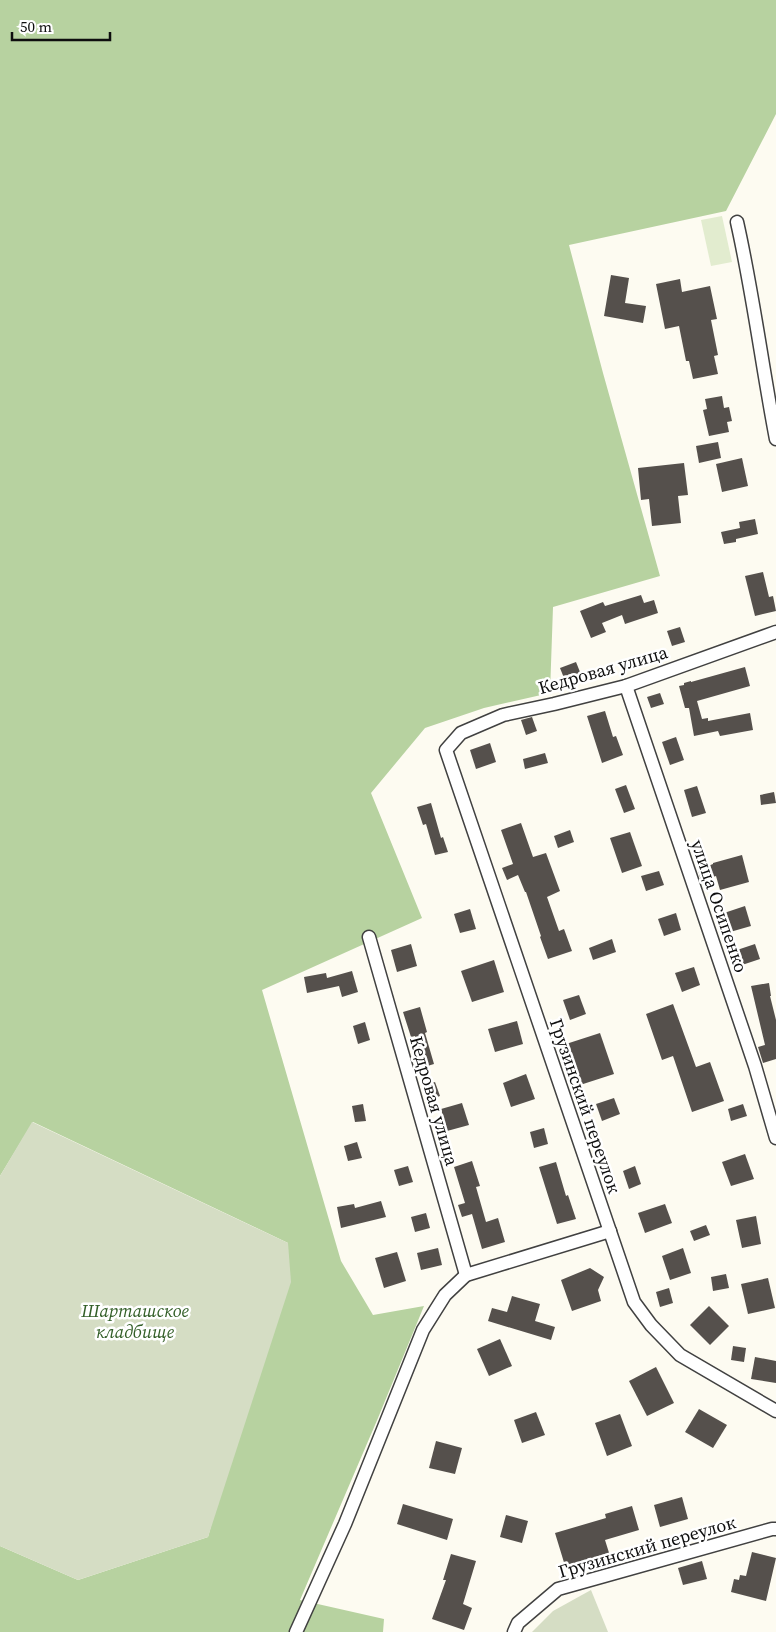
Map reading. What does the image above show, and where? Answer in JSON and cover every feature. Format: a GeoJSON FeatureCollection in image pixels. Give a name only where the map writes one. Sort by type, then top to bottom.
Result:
{"type":"FeatureCollection","features":[{"type":"Feature","properties":{"kind":"street"},"geometry":{"type":"LineString","coordinates":[[737,222],[747,266],[776,439]]}},
{"type":"Feature","properties":{"kind":"street","name":"Кедровая улица"},"geometry":{"type":"LineString","coordinates":[[446,750],[461,733],[502,715],[626,686],[776,632]]}},
{"type":"Feature","properties":{"kind":"street","name":"улица Осипенко"},"geometry":{"type":"LineString","coordinates":[[626,686],[756,1066],[776,1138]]}},
{"type":"Feature","properties":{"kind":"street","name":"Грузинский переулок"},"geometry":{"type":"LineString","coordinates":[[446,750],[634,1302],[651,1325],[680,1356],[776,1410]]}},
{"type":"Feature","properties":{"kind":"street","name":"Кедровая улица"},"geometry":{"type":"LineString","coordinates":[[369,937],[466,1275]]}},
{"type":"Feature","properties":{"kind":"street"},"geometry":{"type":"LineString","coordinates":[[296,1632],[345,1524],[423,1330],[445,1295],[466,1275],[610,1231]]}},
{"type":"Feature","properties":{"kind":"street","name":"Грузинский переулок"},"geometry":{"type":"LineString","coordinates":[[514,1632],[518,1623],[558,1589],[776,1529]]}},
{"type":"Feature","properties":{"kind":"green space"},"geometry":{"type":"Polygon","coordinates":[[[0,0],[776,0],[776,114],[726,211],[569,245],[660,576],[553,607],[550,693],[484,708],[425,728],[371,793],[422,918],[262,990],[341,1261],[373,1315],[424,1306],[300,1600],[384,1619],[383,1632],[0,1632],[0,1546],[78,1580],[208,1537],[288,1243],[33,1122],[0,1176],[0,0]]]}},
{"type":"Feature","properties":{"kind":"green space"},"geometry":{"type":"Polygon","coordinates":[[[722,216],[732,262],[711,266],[701,220],[722,216]]]}},
{"type":"Feature","properties":{"kind":"green space","name":"Шарташское кладбище"},"geometry":{"type":"Polygon","coordinates":[[[32,1122],[288,1243],[291,1282],[208,1537],[78,1580],[0,1546],[0,1176],[32,1122]]]}},
{"type":"Feature","properties":{"kind":"green space"},"geometry":{"type":"Polygon","coordinates":[[[591,1590],[608,1632],[532,1632],[553,1611],[591,1590]]]}},
{"type":"Feature","properties":{"kind":"building"},"geometry":{"type":"Polygon","coordinates":[[[611,275],[629,278],[625,303],[646,306],[643,323],[604,316],[611,275]]]}},
{"type":"Feature","properties":{"kind":"building"},"geometry":{"type":"Polygon","coordinates":[[[680,279],[682,292],[710,286],[717,319],[711,320],[718,355],[714,356],[718,374],[693,379],[689,361],[686,361],[679,326],[665,329],[656,284],[680,279]]]}},
{"type":"Feature","properties":{"kind":"building"},"geometry":{"type":"Polygon","coordinates":[[[722,396],[724,408],[729,407],[732,421],[727,422],[729,432],[709,436],[703,410],[707,409],[705,399],[722,396]]]}},
{"type":"Feature","properties":{"kind":"building"},"geometry":{"type":"Polygon","coordinates":[[[718,442],[721,458],[699,463],[696,446],[718,442]]]}},
{"type":"Feature","properties":{"kind":"building"},"geometry":{"type":"Polygon","coordinates":[[[742,458],[748,486],[722,492],[716,464],[742,458]]]}},
{"type":"Feature","properties":{"kind":"building"},"geometry":{"type":"Polygon","coordinates":[[[684,463],[688,495],[678,496],[681,523],[652,526],[649,499],[641,500],[638,468],[684,463]]]}},
{"type":"Feature","properties":{"kind":"building"},"geometry":{"type":"Polygon","coordinates":[[[755,519],[758,534],[724,544],[721,532],[740,528],[739,522],[755,519]]]}},
{"type":"Feature","properties":{"kind":"building"},"geometry":{"type":"Polygon","coordinates":[[[763,572],[769,597],[773,596],[776,611],[755,616],[745,576],[763,572]]]}},
{"type":"Feature","properties":{"kind":"building"},"geometry":{"type":"Polygon","coordinates":[[[641,595],[644,603],[654,600],[658,613],[625,624],[622,615],[602,623],[606,632],[591,638],[580,611],[603,602],[605,606],[641,595]]]}},
{"type":"Feature","properties":{"kind":"building"},"geometry":{"type":"Polygon","coordinates":[[[680,627],[685,642],[672,646],[667,631],[680,627]]]}},
{"type":"Feature","properties":{"kind":"building"},"geometry":{"type":"Polygon","coordinates":[[[576,662],[582,677],[566,683],[560,668],[576,662]]]}},
{"type":"Feature","properties":{"kind":"building"},"geometry":{"type":"Polygon","coordinates":[[[745,667],[750,686],[697,701],[702,719],[708,718],[708,721],[750,713],[753,730],[720,736],[718,731],[694,736],[689,708],[685,708],[679,686],[745,667]]]}},
{"type":"Feature","properties":{"kind":"building"},"geometry":{"type":"Polygon","coordinates":[[[660,693],[664,704],[651,708],[647,697],[660,693]]]}},
{"type":"Feature","properties":{"kind":"building"},"geometry":{"type":"Polygon","coordinates":[[[605,711],[613,737],[616,736],[623,755],[602,763],[587,716],[605,711]]]}},
{"type":"Feature","properties":{"kind":"building"},"geometry":{"type":"Polygon","coordinates":[[[532,717],[537,731],[526,735],[521,720],[532,717]]]}},
{"type":"Feature","properties":{"kind":"building"},"geometry":{"type":"Polygon","coordinates":[[[676,737],[684,760],[670,765],[662,742],[676,737]]]}},
{"type":"Feature","properties":{"kind":"building"},"geometry":{"type":"Polygon","coordinates":[[[490,743],[496,762],[476,769],[470,750],[490,743]]]}},
{"type":"Feature","properties":{"kind":"building"},"geometry":{"type":"Polygon","coordinates":[[[545,753],[548,763],[525,769],[523,759],[545,753]]]}},
{"type":"Feature","properties":{"kind":"building"},"geometry":{"type":"Polygon","coordinates":[[[626,785],[635,809],[624,813],[615,789],[626,785]]]}},
{"type":"Feature","properties":{"kind":"building"},"geometry":{"type":"Polygon","coordinates":[[[697,786],[706,813],[692,817],[684,790],[697,786]]]}},
{"type":"Feature","properties":{"kind":"building"},"geometry":{"type":"Polygon","coordinates":[[[774,792],[776,803],[761,805],[760,795],[774,792]]]}},
{"type":"Feature","properties":{"kind":"building"},"geometry":{"type":"Polygon","coordinates":[[[431,803],[441,838],[443,837],[448,852],[435,855],[426,824],[423,825],[417,807],[431,803]]]}},
{"type":"Feature","properties":{"kind":"building"},"geometry":{"type":"Polygon","coordinates":[[[521,823],[533,857],[546,853],[560,891],[547,897],[559,931],[564,929],[572,951],[548,959],[526,892],[518,875],[507,880],[502,868],[513,864],[501,830],[521,823]]]}},
{"type":"Feature","properties":{"kind":"building"},"geometry":{"type":"Polygon","coordinates":[[[570,830],[574,842],[558,848],[554,836],[570,830]]]}},
{"type":"Feature","properties":{"kind":"building"},"geometry":{"type":"Polygon","coordinates":[[[630,832],[642,866],[622,873],[610,838],[630,832]]]}},
{"type":"Feature","properties":{"kind":"building"},"geometry":{"type":"Polygon","coordinates":[[[742,855],[749,882],[720,890],[716,876],[701,881],[698,870],[713,863],[742,855]]]}},
{"type":"Feature","properties":{"kind":"building"},"geometry":{"type":"Polygon","coordinates":[[[659,871],[664,885],[646,891],[641,876],[659,871]]]}},
{"type":"Feature","properties":{"kind":"building"},"geometry":{"type":"Polygon","coordinates":[[[745,906],[751,926],[730,932],[724,913],[745,906]]]}},
{"type":"Feature","properties":{"kind":"building"},"geometry":{"type":"Polygon","coordinates":[[[470,909],[476,929],[460,933],[454,914],[470,909]]]}},
{"type":"Feature","properties":{"kind":"building"},"geometry":{"type":"Polygon","coordinates":[[[676,913],[681,930],[664,936],[658,919],[676,913]]]}},
{"type":"Feature","properties":{"kind":"building"},"geometry":{"type":"Polygon","coordinates":[[[612,939],[616,952],[593,960],[589,948],[612,939]]]}},
{"type":"Feature","properties":{"kind":"building"},"geometry":{"type":"Polygon","coordinates":[[[411,944],[417,966],[397,972],[391,950],[411,944]]]}},
{"type":"Feature","properties":{"kind":"building"},"geometry":{"type":"Polygon","coordinates":[[[755,944],[760,959],[742,965],[737,950],[755,944]]]}},
{"type":"Feature","properties":{"kind":"building"},"geometry":{"type":"Polygon","coordinates":[[[494,960],[504,992],[472,1002],[461,971],[494,960]]]}},
{"type":"Feature","properties":{"kind":"building"},"geometry":{"type":"Polygon","coordinates":[[[694,967],[700,985],[682,992],[675,973],[694,967]]]}},
{"type":"Feature","properties":{"kind":"building"},"geometry":{"type":"Polygon","coordinates":[[[352,971],[358,992],[342,997],[339,986],[307,993],[304,977],[326,973],[327,978],[352,971]]]}},
{"type":"Feature","properties":{"kind":"building"},"geometry":{"type":"Polygon","coordinates":[[[769,983],[776,1020],[776,1059],[763,1063],[758,1047],[765,1045],[751,986],[769,983]]]}},
{"type":"Feature","properties":{"kind":"building"},"geometry":{"type":"Polygon","coordinates":[[[579,995],[586,1014],[570,1020],[563,1000],[579,995]]]}},
{"type":"Feature","properties":{"kind":"building"},"geometry":{"type":"Polygon","coordinates":[[[673,1004],[696,1067],[710,1062],[724,1101],[692,1112],[673,1056],[662,1060],[646,1014],[673,1004]]]}},
{"type":"Feature","properties":{"kind":"building"},"geometry":{"type":"Polygon","coordinates":[[[420,1007],[434,1064],[424,1067],[415,1036],[411,1037],[403,1012],[420,1007]]]}},
{"type":"Feature","properties":{"kind":"building"},"geometry":{"type":"Polygon","coordinates":[[[517,1021],[523,1044],[495,1052],[488,1029],[517,1021]]]}},
{"type":"Feature","properties":{"kind":"building"},"geometry":{"type":"Polygon","coordinates":[[[365,1022],[370,1040],[358,1044],[353,1026],[365,1022]]]}},
{"type":"Feature","properties":{"kind":"building"},"geometry":{"type":"Polygon","coordinates":[[[600,1033],[614,1074],[580,1085],[566,1044],[600,1033]]]}},
{"type":"Feature","properties":{"kind":"building"},"geometry":{"type":"Polygon","coordinates":[[[526,1074],[535,1099],[511,1107],[503,1083],[526,1074]]]}},
{"type":"Feature","properties":{"kind":"building"},"geometry":{"type":"Polygon","coordinates":[[[435,1082],[440,1096],[429,1100],[424,1086],[435,1082]]]}},
{"type":"Feature","properties":{"kind":"building"},"geometry":{"type":"Polygon","coordinates":[[[614,1098],[620,1114],[602,1121],[596,1104],[614,1098]]]}},
{"type":"Feature","properties":{"kind":"building"},"geometry":{"type":"Polygon","coordinates":[[[462,1103],[469,1125],[447,1131],[441,1109],[462,1103]]]}},
{"type":"Feature","properties":{"kind":"building"},"geometry":{"type":"Polygon","coordinates":[[[363,1104],[366,1121],[355,1122],[352,1106],[363,1104]]]}},
{"type":"Feature","properties":{"kind":"building"},"geometry":{"type":"Polygon","coordinates":[[[743,1104],[747,1116],[731,1121],[728,1109],[743,1104]]]}},
{"type":"Feature","properties":{"kind":"building"},"geometry":{"type":"Polygon","coordinates":[[[544,1128],[548,1144],[534,1148],[530,1132],[544,1128]]]}},
{"type":"Feature","properties":{"kind":"building"},"geometry":{"type":"Polygon","coordinates":[[[357,1142],[362,1158],[348,1161],[344,1146],[357,1142]]]}},
{"type":"Feature","properties":{"kind":"building"},"geometry":{"type":"Polygon","coordinates":[[[745,1154],[754,1179],[731,1186],[722,1162],[745,1154]]]}},
{"type":"Feature","properties":{"kind":"building"},"geometry":{"type":"Polygon","coordinates":[[[472,1161],[480,1186],[476,1187],[486,1222],[498,1218],[505,1242],[482,1249],[472,1214],[462,1217],[458,1205],[465,1203],[454,1167],[472,1161]]]}},
{"type":"Feature","properties":{"kind":"building"},"geometry":{"type":"Polygon","coordinates":[[[556,1162],[566,1196],[568,1195],[576,1219],[557,1224],[539,1167],[556,1162]]]}},
{"type":"Feature","properties":{"kind":"building"},"geometry":{"type":"Polygon","coordinates":[[[408,1166],[413,1182],[399,1186],[394,1170],[408,1166]]]}},
{"type":"Feature","properties":{"kind":"building"},"geometry":{"type":"Polygon","coordinates":[[[635,1166],[641,1184],[629,1189],[623,1171],[635,1166]]]}},
{"type":"Feature","properties":{"kind":"building"},"geometry":{"type":"Polygon","coordinates":[[[381,1201],[386,1217],[341,1228],[337,1207],[354,1204],[355,1208],[381,1201]]]}},
{"type":"Feature","properties":{"kind":"building"},"geometry":{"type":"Polygon","coordinates":[[[665,1204],[672,1223],[645,1233],[638,1213],[665,1204]]]}},
{"type":"Feature","properties":{"kind":"building"},"geometry":{"type":"Polygon","coordinates":[[[426,1213],[430,1228],[415,1232],[411,1217],[426,1213]]]}},
{"type":"Feature","properties":{"kind":"building"},"geometry":{"type":"Polygon","coordinates":[[[756,1216],[761,1244],[742,1248],[736,1220],[756,1216]]]}},
{"type":"Feature","properties":{"kind":"building"},"geometry":{"type":"Polygon","coordinates":[[[706,1225],[710,1235],[694,1241],[690,1231],[706,1225]]]}},
{"type":"Feature","properties":{"kind":"building"},"geometry":{"type":"Polygon","coordinates":[[[438,1248],[442,1265],[421,1270],[417,1253],[438,1248]]]}},
{"type":"Feature","properties":{"kind":"building"},"geometry":{"type":"Polygon","coordinates":[[[683,1248],[691,1273],[670,1280],[662,1256],[683,1248]]]}},
{"type":"Feature","properties":{"kind":"building"},"geometry":{"type":"Polygon","coordinates":[[[397,1252],[406,1281],[384,1288],[375,1258],[397,1252]]]}},
{"type":"Feature","properties":{"kind":"building"},"geometry":{"type":"Polygon","coordinates":[[[590,1268],[604,1277],[598,1290],[601,1301],[572,1311],[561,1280],[590,1268]]]}},
{"type":"Feature","properties":{"kind":"building"},"geometry":{"type":"Polygon","coordinates":[[[726,1274],[729,1288],[713,1291],[711,1277],[726,1274]]]}},
{"type":"Feature","properties":{"kind":"building"},"geometry":{"type":"Polygon","coordinates":[[[768,1278],[775,1308],[748,1314],[741,1284],[768,1278]]]}},
{"type":"Feature","properties":{"kind":"building"},"geometry":{"type":"Polygon","coordinates":[[[669,1288],[673,1303],[660,1307],[656,1292],[669,1288]]]}},
{"type":"Feature","properties":{"kind":"building"},"geometry":{"type":"Polygon","coordinates":[[[512,1296],[540,1304],[535,1321],[555,1327],[551,1340],[488,1321],[492,1308],[507,1312],[512,1296]]]}},
{"type":"Feature","properties":{"kind":"building"},"geometry":{"type":"Polygon","coordinates":[[[709,1306],[729,1326],[710,1345],[690,1325],[709,1306]]]}},
{"type":"Feature","properties":{"kind":"building"},"geometry":{"type":"Polygon","coordinates":[[[500,1339],[512,1366],[489,1376],[477,1349],[500,1339]]]}},
{"type":"Feature","properties":{"kind":"building"},"geometry":{"type":"Polygon","coordinates":[[[733,1346],[746,1348],[744,1362],[731,1360],[733,1346]]]}},
{"type":"Feature","properties":{"kind":"building"},"geometry":{"type":"Polygon","coordinates":[[[755,1357],[776,1361],[776,1383],[751,1379],[755,1357]]]}},
{"type":"Feature","properties":{"kind":"building"},"geometry":{"type":"Polygon","coordinates":[[[656,1367],[674,1403],[647,1416],[629,1381],[656,1367]]]}},
{"type":"Feature","properties":{"kind":"building"},"geometry":{"type":"Polygon","coordinates":[[[699,1409],[727,1425],[713,1448],[685,1432],[699,1409]]]}},
{"type":"Feature","properties":{"kind":"building"},"geometry":{"type":"Polygon","coordinates":[[[536,1412],[545,1435],[522,1443],[514,1420],[536,1412]]]}},
{"type":"Feature","properties":{"kind":"building"},"geometry":{"type":"Polygon","coordinates":[[[620,1414],[632,1446],[607,1456],[595,1423],[620,1414]]]}},
{"type":"Feature","properties":{"kind":"building"},"geometry":{"type":"Polygon","coordinates":[[[436,1441],[462,1448],[455,1474],[429,1468],[436,1441]]]}},
{"type":"Feature","properties":{"kind":"building"},"geometry":{"type":"Polygon","coordinates":[[[682,1497],[688,1519],[660,1527],[654,1505],[682,1497]]]}},
{"type":"Feature","properties":{"kind":"building"},"geometry":{"type":"Polygon","coordinates":[[[403,1504],[453,1519],[447,1540],[397,1524],[403,1504]]]}},
{"type":"Feature","properties":{"kind":"building"},"geometry":{"type":"Polygon","coordinates":[[[632,1506],[639,1530],[605,1540],[610,1556],[566,1569],[555,1533],[606,1518],[605,1514],[632,1506]]]}},
{"type":"Feature","properties":{"kind":"building"},"geometry":{"type":"Polygon","coordinates":[[[506,1515],[528,1521],[522,1543],[500,1537],[506,1515]]]}},
{"type":"Feature","properties":{"kind":"building"},"geometry":{"type":"Polygon","coordinates":[[[752,1552],[776,1558],[766,1601],[731,1592],[734,1579],[739,1580],[740,1575],[746,1576],[752,1552]]]}},
{"type":"Feature","properties":{"kind":"building"},"geometry":{"type":"Polygon","coordinates":[[[451,1554],[476,1561],[463,1604],[472,1608],[464,1630],[432,1619],[446,1580],[443,1580],[451,1554]]]}},
{"type":"Feature","properties":{"kind":"building"},"geometry":{"type":"Polygon","coordinates":[[[702,1561],[707,1579],[683,1585],[678,1568],[702,1561]]]}}]}
